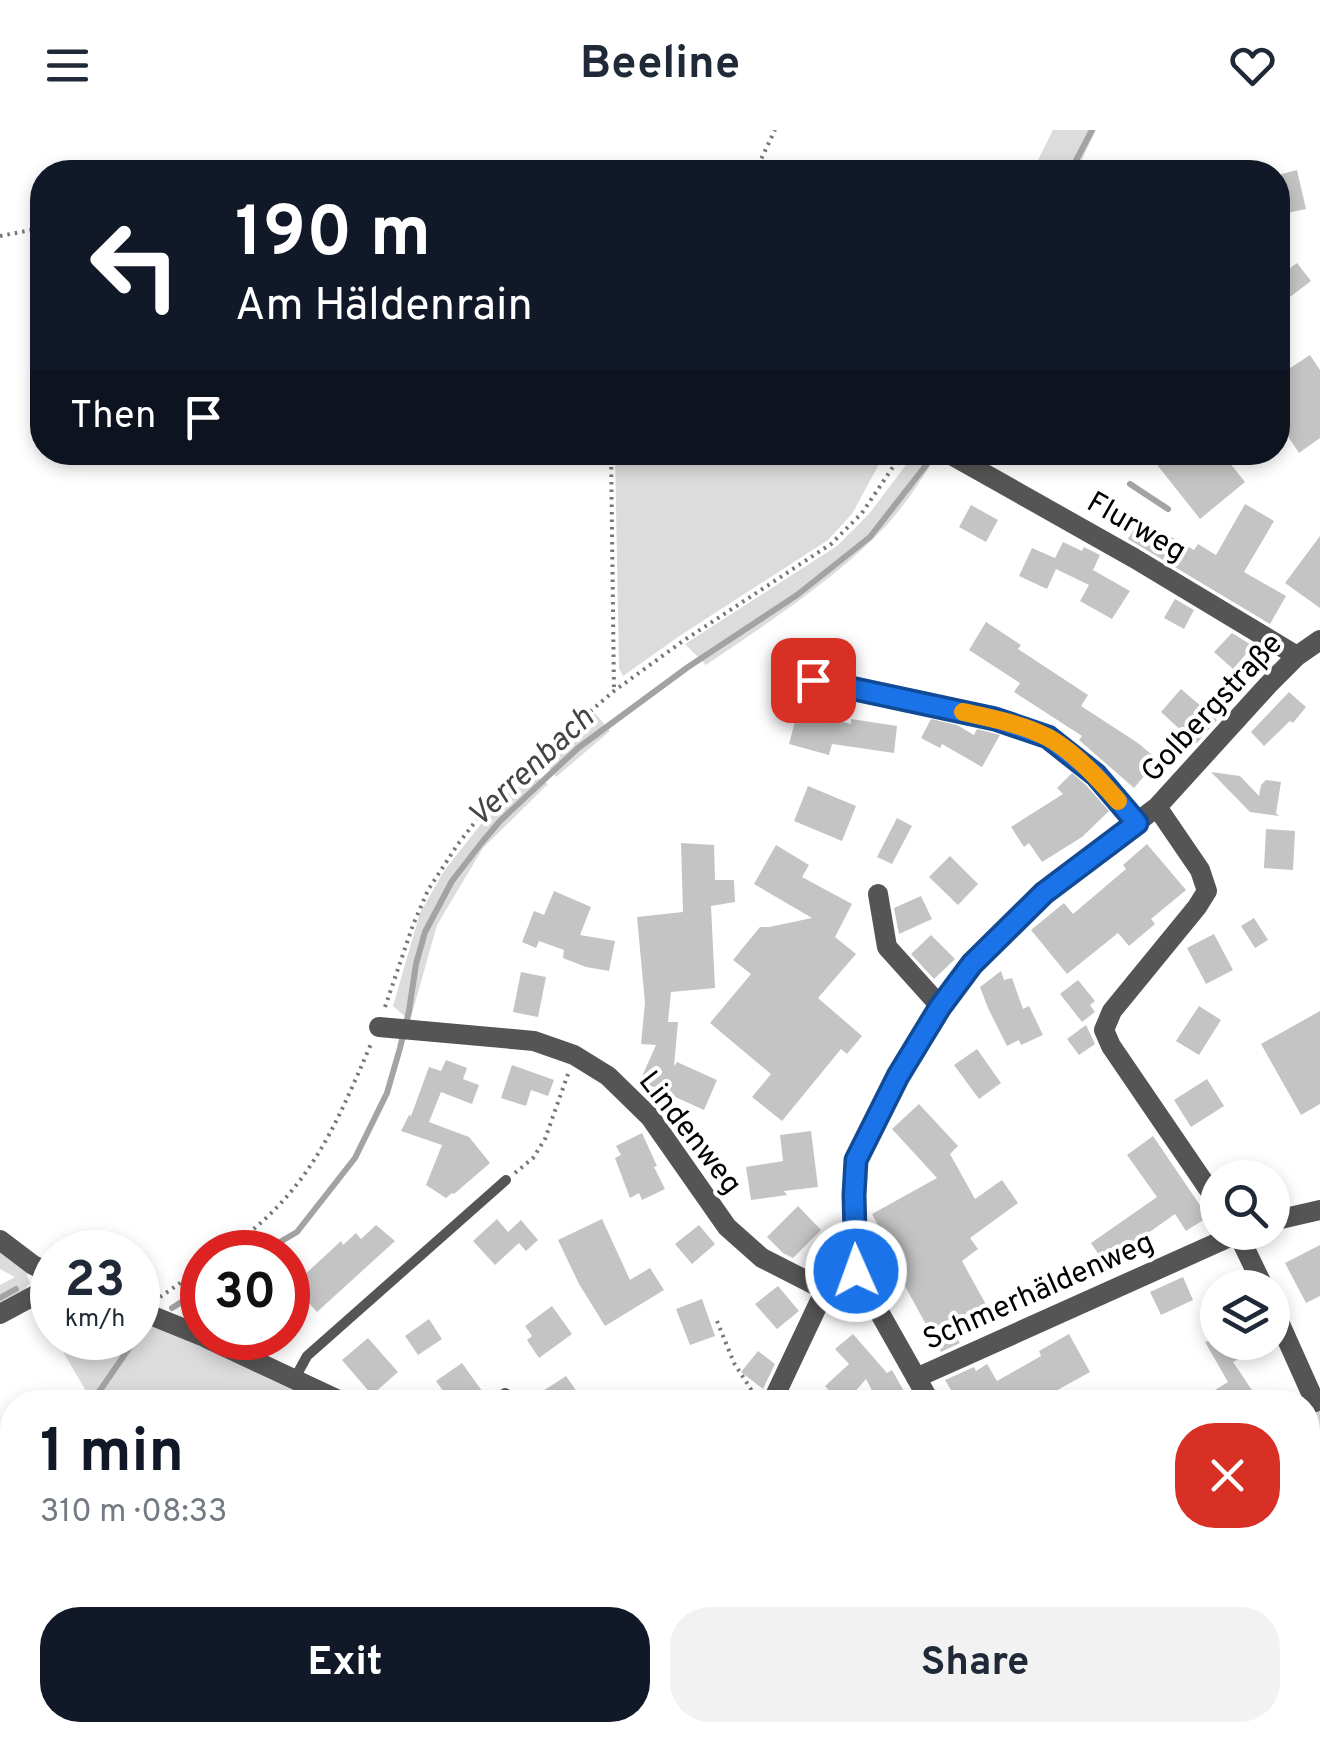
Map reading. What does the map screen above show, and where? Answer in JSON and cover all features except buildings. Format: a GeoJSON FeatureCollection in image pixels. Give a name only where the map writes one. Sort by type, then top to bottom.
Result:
{"type":"FeatureCollection","features":[{"type":"Feature","properties":{"kind":"street","name":"Flurweg"},"geometry":{"type":"LineString","coordinates":[[968,465],[1134,558],[1296,656]]}},
{"type":"Feature","properties":{"kind":"street","name":"Golbergstraße"},"geometry":{"type":"LineString","coordinates":[[923,1390],[856,1271],[856,1160],[898,1076],[972,964],[1044,893],[1157,808],[1296,656],[1320,640]]}},
{"type":"Feature","properties":{"kind":"street"},"geometry":{"type":"LineString","coordinates":[[813,680],[995,719],[1048,737],[1096,775],[1137,823]]}},
{"type":"Feature","properties":{"kind":"street"},"geometry":{"type":"LineString","coordinates":[[1157,808],[1200,870],[1206,891],[1112,1011],[1104,1030],[1200,1177]]}},
{"type":"Feature","properties":{"kind":"street"},"geometry":{"type":"LineString","coordinates":[[878,894],[888,947],[940,1007]]}},
{"type":"Feature","properties":{"kind":"street","name":"Lindenweg"},"geometry":{"type":"LineString","coordinates":[[379,1027],[534,1041],[574,1054],[608,1076],[650,1117],[727,1228],[762,1258],[825,1290]]}},
{"type":"Feature","properties":{"kind":"street"},"geometry":{"type":"LineString","coordinates":[[1290,1216],[1320,1210]]}},
{"type":"Feature","properties":{"kind":"street"},"geometry":{"type":"LineString","coordinates":[[0,1240],[30,1263]]}},
{"type":"Feature","properties":{"kind":"street","name":"Schmerhäldenweg"},"geometry":{"type":"LineString","coordinates":[[916,1378],[1200,1250]]}},
{"type":"Feature","properties":{"kind":"street"},"geometry":{"type":"LineString","coordinates":[[778,1390],[825,1290],[856,1271]]}},
{"type":"Feature","properties":{"kind":"street"},"geometry":{"type":"LineString","coordinates":[[0,1314],[30,1298]]}},
{"type":"Feature","properties":{"kind":"street"},"geometry":{"type":"LineString","coordinates":[[1290,1346],[1310,1390]]}},
{"type":"Feature","properties":{"kind":"street"},"geometry":{"type":"LineString","coordinates":[[255,1360],[319,1390]]}},
{"type":"Feature","properties":{"kind":"lane"},"geometry":{"type":"LineString","coordinates":[[295,1378],[307,1356],[506,1180]]}},
{"type":"Feature","properties":{"kind":"path"},"geometry":{"type":"LineString","coordinates":[[761,160],[775,130]]}},
{"type":"Feature","properties":{"kind":"path"},"geometry":{"type":"LineString","coordinates":[[0,236],[30,230]]}},
{"type":"Feature","properties":{"kind":"path"},"geometry":{"type":"LineString","coordinates":[[611,465],[614,691]]}},
{"type":"Feature","properties":{"kind":"path"},"geometry":{"type":"LineString","coordinates":[[253,1230],[307,1173],[334,1130],[379,1027],[412,924],[428,890],[492,800],[614,691],[831,544],[862,513],[895,465]]}},
{"type":"Feature","properties":{"kind":"path"},"geometry":{"type":"LineString","coordinates":[[506,1180],[533,1158],[545,1139],[574,1054]]}},
{"type":"Feature","properties":{"kind":"path"},"geometry":{"type":"LineString","coordinates":[[717,1321],[734,1363],[752,1390]]}},
{"type":"Feature","properties":{"kind":"shaded area"},"geometry":{"type":"Polygon","coordinates":[[[1053,130],[1096,130],[1082,160],[1038,160],[1053,130]]]}},
{"type":"Feature","properties":{"kind":"shaded area"},"geometry":{"type":"Polygon","coordinates":[[[615,465],[879,465],[852,514],[828,540],[623,676],[619,668],[615,465]]]}},
{"type":"Feature","properties":{"kind":"shaded area"},"geometry":{"type":"Polygon","coordinates":[[[906,465],[930,465],[872,540],[792,606],[706,665],[685,644],[837,546],[869,514],[906,465]]]}},
{"type":"Feature","properties":{"kind":"shaded area"},"geometry":{"type":"Polygon","coordinates":[[[595,713],[610,731],[556,777],[546,764],[553,751],[595,713]]]}},
{"type":"Feature","properties":{"kind":"shaded area"},"geometry":{"type":"Polygon","coordinates":[[[537,777],[548,784],[483,848],[437,925],[410,1021],[393,1006],[420,913],[444,871],[499,801],[525,778],[537,777]]]}},
{"type":"Feature","properties":{"kind":"shaded area"},"geometry":{"type":"Polygon","coordinates":[[[0,1249],[24,1267],[30,1283],[20,1295],[0,1306],[0,1285],[15,1277],[0,1269],[0,1249]]]}},
{"type":"Feature","properties":{"kind":"shaded area"},"geometry":{"type":"Polygon","coordinates":[[[160,1326],[180,1334],[180,1360],[236,1360],[296,1390],[85,1390],[68,1360],[160,1360],[160,1326]]]}},
{"type":"Feature","properties":{"kind":"waterway","name":"Verrenbach"},"geometry":{"type":"LineString","coordinates":[[1076,160],[1092,130]]}},
{"type":"Feature","properties":{"kind":"waterway","name":"Verrenbach"},"geometry":{"type":"LineString","coordinates":[[299,1230],[355,1158],[387,1093],[425,932],[452,881],[483,841],[578,748],[688,667],[797,595],[870,537],[926,465]]}},
{"type":"Feature","properties":{"kind":"waterway"},"geometry":{"type":"LineString","coordinates":[[1130,484],[1168,509]]}},
{"type":"Feature","properties":{"kind":"waterway","name":"Verrenbach"},"geometry":{"type":"LineString","coordinates":[[0,1298],[16,1289]]}},
{"type":"Feature","properties":{"kind":"waterway","name":"Verrenbach"},"geometry":{"type":"LineString","coordinates":[[172,1308],[180,1303]]}},
{"type":"Feature","properties":{"kind":"waterway"},"geometry":{"type":"LineString","coordinates":[[100,1390],[121,1360]]}},
{"type":"Feature","properties":{"kind":"slow traffic"},"geometry":{"type":"LineString","coordinates":[[963,712],[1048,737],[1096,775],[1118,801]]}},
{"type":"Feature","properties":{"kind":"route"},"geometry":{"type":"LineString","coordinates":[[813,680],[995,719],[1048,737],[1096,775],[1137,823],[1044,893],[972,964],[940,1007],[898,1076],[856,1160],[856,1271]]}}]}
